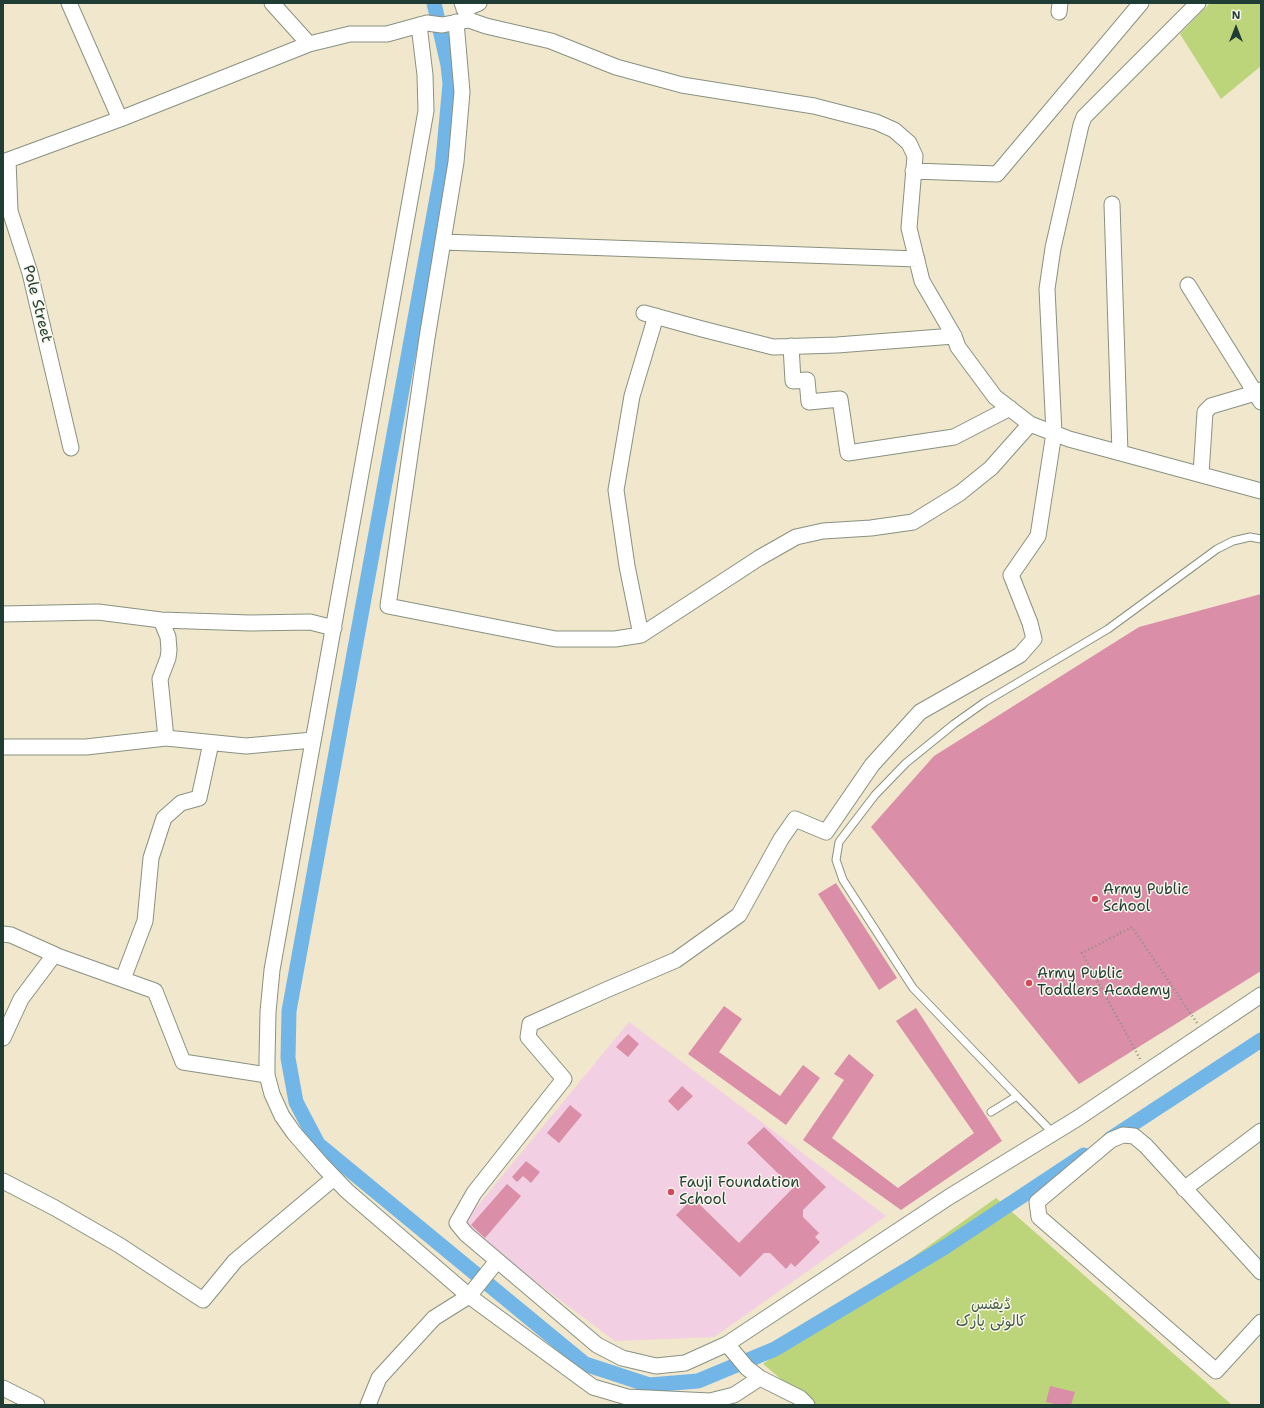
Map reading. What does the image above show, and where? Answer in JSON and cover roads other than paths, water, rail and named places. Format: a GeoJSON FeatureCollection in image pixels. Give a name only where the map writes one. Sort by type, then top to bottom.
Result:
{"type":"FeatureCollection","features":[{"type":"Feature","properties":{"kind":"street"},"geometry":{"type":"LineString","coordinates":[[69,3],[120,119]]}},
{"type":"Feature","properties":{"kind":"street"},"geometry":{"type":"LineString","coordinates":[[272,3],[309,44]]}},
{"type":"Feature","properties":{"kind":"street"},"geometry":{"type":"LineString","coordinates":[[6,161],[120,119],[309,44],[350,34],[387,34],[459,16],[479,3]]}},
{"type":"Feature","properties":{"kind":"street"},"geometry":{"type":"LineString","coordinates":[[913,171],[996,174],[1141,3]]}},
{"type":"Feature","properties":{"kind":"street"},"geometry":{"type":"LineString","coordinates":[[1198,3],[1084,117],[1081,125],[1053,248],[1047,289],[1054,433],[1038,536],[1011,575],[1030,623],[1034,639],[1020,655],[920,712],[872,765],[826,832],[795,819],[781,839],[739,916],[676,960],[530,1024],[528,1037],[564,1079],[474,1193],[457,1223],[495,1265],[597,1346],[622,1358],[656,1366],[685,1363],[731,1348],[949,1197],[1054,1134],[1261,995]]}},
{"type":"Feature","properties":{"kind":"street"},"geometry":{"type":"LineString","coordinates":[[459,16],[486,26],[550,41],[616,67],[682,85],[814,106],[876,122],[894,130],[909,143],[915,156],[909,228],[922,280],[954,336],[958,347],[995,397],[1030,424],[1069,439],[1261,491]]}},
{"type":"Feature","properties":{"kind":"street"},"geometry":{"type":"LineString","coordinates":[[459,16],[462,92],[456,162],[427,338],[388,606],[556,639],[615,640],[641,635],[759,558],[796,538],[823,531],[871,528],[913,522],[960,493],[991,468],[1030,424]]}},
{"type":"Feature","properties":{"kind":"street"},"geometry":{"type":"LineString","coordinates":[[423,24],[426,111],[272,970],[268,1012],[267,1075],[272,1094],[282,1116],[294,1133],[347,1191],[469,1296],[594,1387],[626,1397],[710,1401],[734,1395],[760,1378]]}},
{"type":"Feature","properties":{"kind":"street","name":"Pole Street"},"geometry":{"type":"LineString","coordinates":[[6,161],[10,211],[30,273],[71,448]]}},
{"type":"Feature","properties":{"kind":"street"},"geometry":{"type":"LineString","coordinates":[[1112,204],[1120,453]]}},
{"type":"Feature","properties":{"kind":"street"},"geometry":{"type":"LineString","coordinates":[[443,242],[916,259]]}},
{"type":"Feature","properties":{"kind":"street"},"geometry":{"type":"LineString","coordinates":[[1188,285],[1259,395],[1211,406],[1205,412],[1201,474]]}},
{"type":"Feature","properties":{"kind":"street"},"geometry":{"type":"LineString","coordinates":[[641,635],[627,566],[616,490],[632,396],[650,315],[702,330],[773,347],[837,345],[954,336]]}},
{"type":"Feature","properties":{"kind":"street"},"geometry":{"type":"LineString","coordinates":[[791,346],[793,381],[807,380],[809,402],[840,399],[848,453],[954,437],[1010,408]]}},
{"type":"Feature","properties":{"kind":"street"},"geometry":{"type":"LineString","coordinates":[[3,614],[98,612],[160,620],[250,623],[310,622],[334,628]]}},
{"type":"Feature","properties":{"kind":"street"},"geometry":{"type":"LineString","coordinates":[[160,620],[168,637],[169,650],[168,658],[160,679],[166,738]]}},
{"type":"Feature","properties":{"kind":"street"},"geometry":{"type":"LineString","coordinates":[[3,747],[86,747],[166,738],[246,746],[313,740]]}},
{"type":"Feature","properties":{"kind":"street"},"geometry":{"type":"LineString","coordinates":[[123,979],[145,921],[151,858],[164,818],[181,803],[199,798],[211,743]]}},
{"type":"Feature","properties":{"kind":"street"},"geometry":{"type":"LineString","coordinates":[[3,934],[11,935],[54,955],[155,991],[183,1062],[267,1075]]}},
{"type":"Feature","properties":{"kind":"street"},"geometry":{"type":"LineString","coordinates":[[3,1038],[21,999],[54,955]]}},
{"type":"Feature","properties":{"kind":"street"},"geometry":{"type":"LineString","coordinates":[[1184,1189],[1261,1131]]}},
{"type":"Feature","properties":{"kind":"street"},"geometry":{"type":"LineString","coordinates":[[1261,1272],[1146,1146],[1134,1136],[1123,1135],[1111,1140],[1038,1202],[1039,1217],[1216,1371],[1261,1322]]}},
{"type":"Feature","properties":{"kind":"street"},"geometry":{"type":"LineString","coordinates":[[3,1181],[55,1208],[119,1245],[204,1300],[235,1261],[334,1178]]}},
{"type":"Feature","properties":{"kind":"street"},"geometry":{"type":"LineString","coordinates":[[368,1405],[379,1378],[434,1318],[469,1296],[495,1265]]}},
{"type":"Feature","properties":{"kind":"street"},"geometry":{"type":"LineString","coordinates":[[731,1348],[747,1368],[800,1403]]}},
{"type":"Feature","properties":{"kind":"street"},"geometry":{"type":"LineString","coordinates":[[3,1388],[37,1405]]}},
{"type":"Feature","properties":{"kind":"lane"},"geometry":{"type":"LineString","coordinates":[[1054,1134],[913,988],[843,880],[836,860],[838,842],[875,795],[906,763],[954,724],[985,702],[1108,629],[1217,549],[1233,541],[1250,538],[1261,539]]}},
{"type":"Feature","properties":{"kind":"lane"},"geometry":{"type":"LineString","coordinates":[[991,1112],[1017,1096]]}},
{"type":"Feature","properties":{"kind":"waterway"},"geometry":{"type":"LineString","coordinates":[[434,3],[448,65],[450,84],[442,170],[289,1011],[288,1058],[296,1102],[318,1144],[585,1364],[649,1385],[698,1381],[775,1349],[945,1247],[1084,1155]]}},
{"type":"Feature","properties":{"kind":"waterway"},"geometry":{"type":"LineString","coordinates":[[1110,1139],[1261,1040]]}},
{"type":"Feature","properties":{"kind":"place","name":"Army Public School"},"geometry":{"type":"Point","coordinates":[1095,899]}},
{"type":"Feature","properties":{"kind":"place","name":"Army Public Toddlers Academy"},"geometry":{"type":"Point","coordinates":[1029,983]}},
{"type":"Feature","properties":{"kind":"place","name":"Fauji Foundation School"},"geometry":{"type":"Point","coordinates":[671,1192]}},
{"type":"Feature","properties":{"kind":"park label","name":"ڈیفنس کالونی پارک"},"geometry":{"type":"Point","coordinates":[991,1314]}}]}
